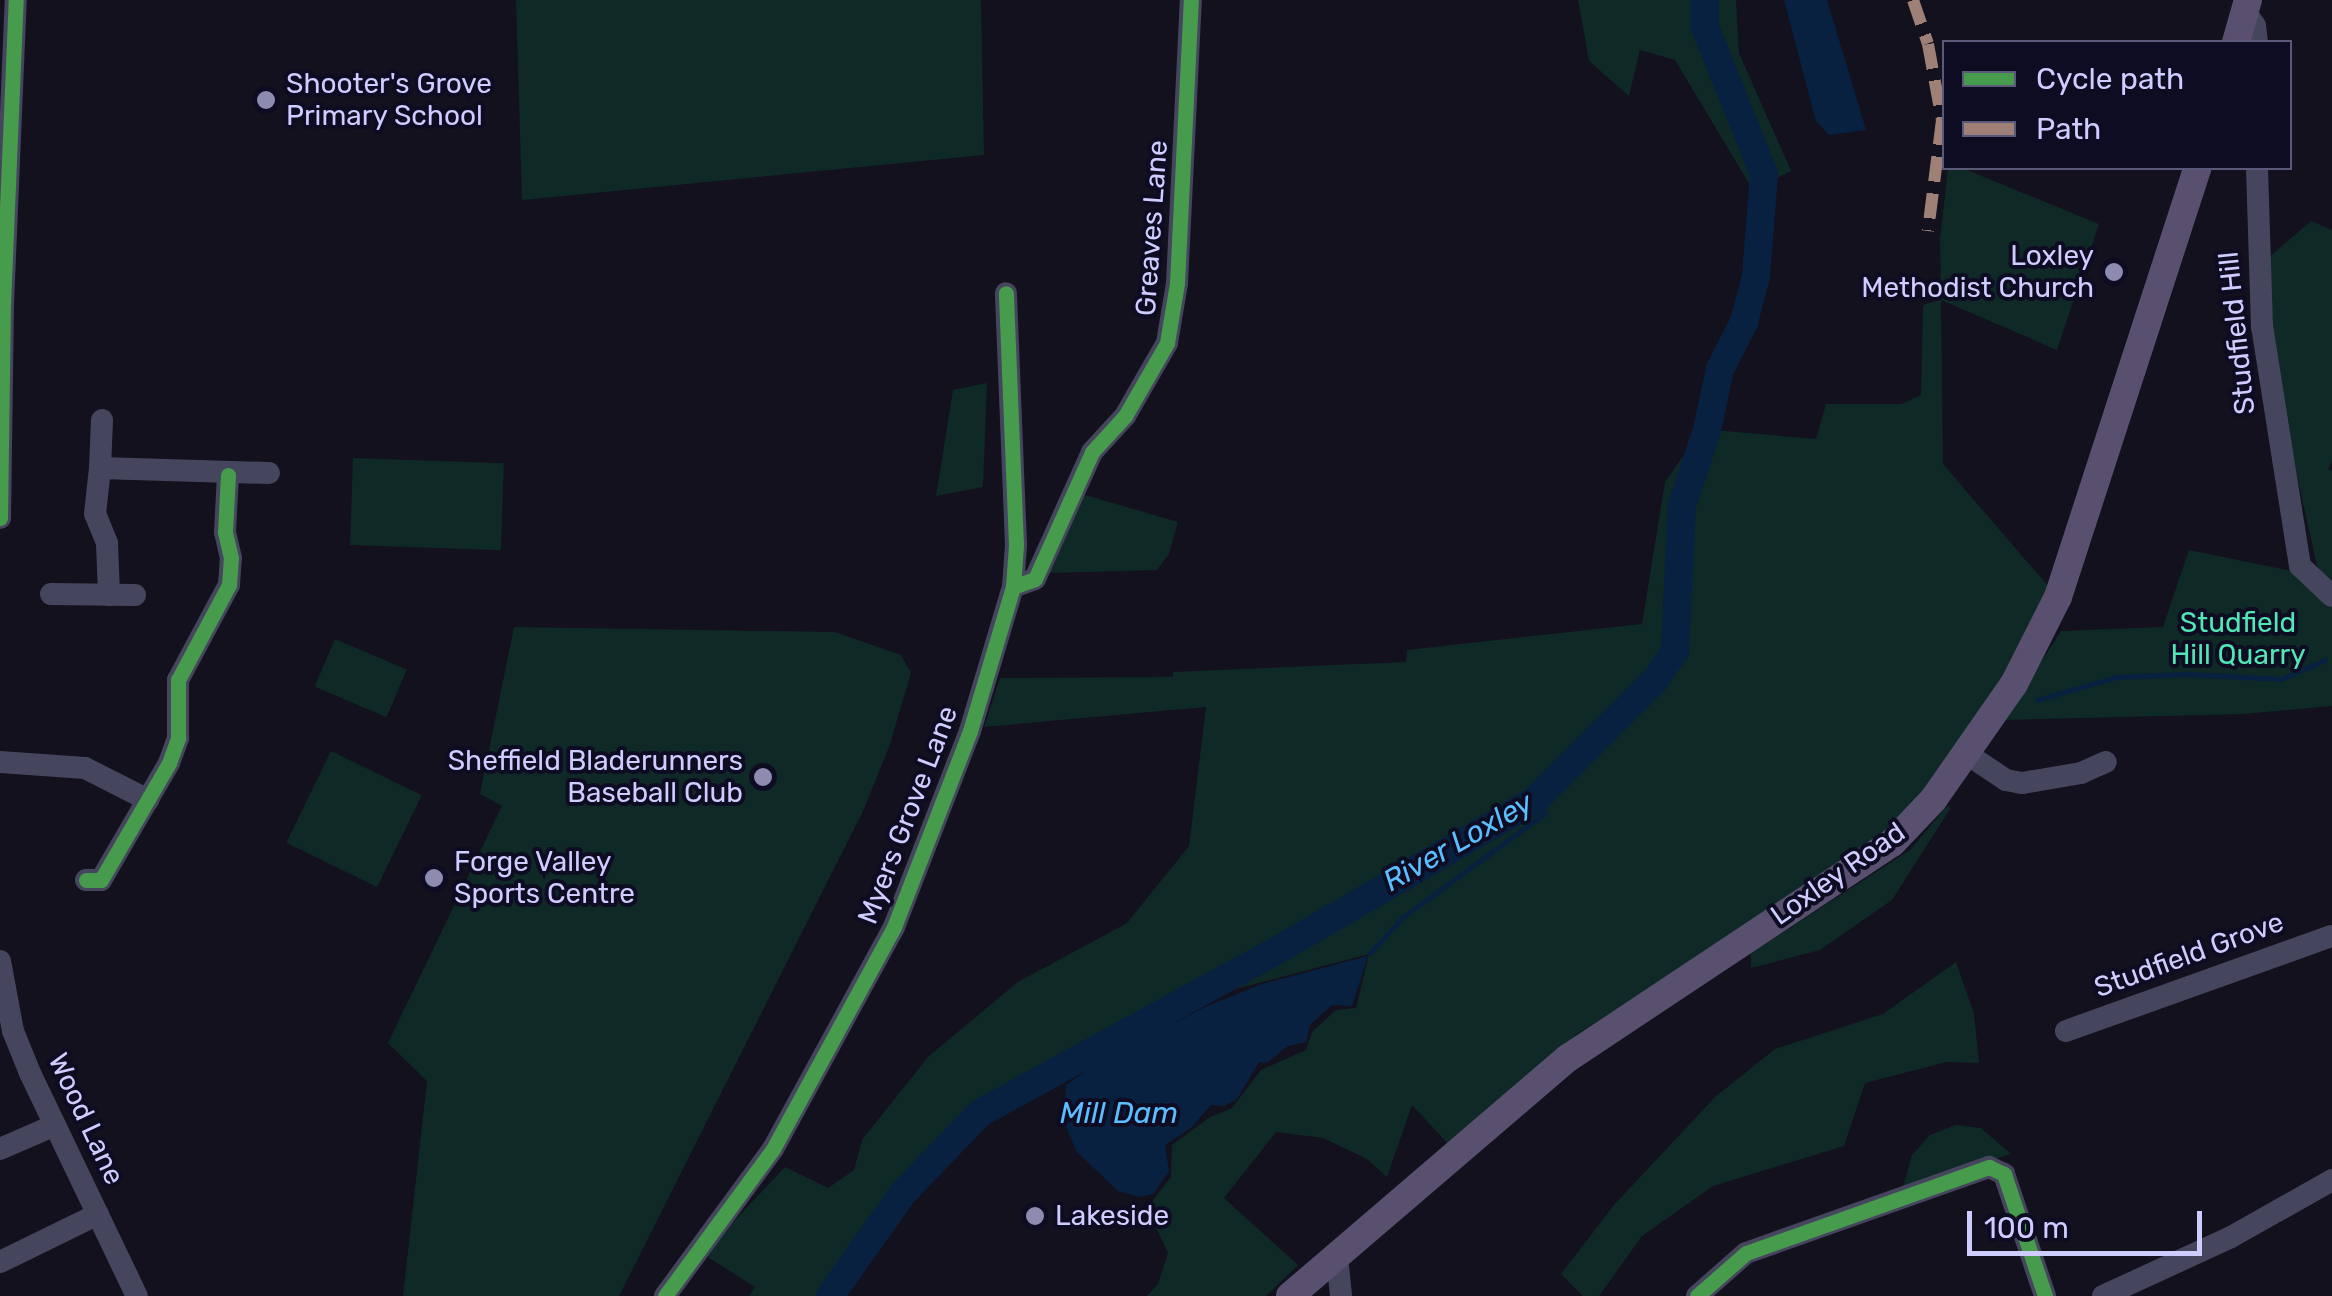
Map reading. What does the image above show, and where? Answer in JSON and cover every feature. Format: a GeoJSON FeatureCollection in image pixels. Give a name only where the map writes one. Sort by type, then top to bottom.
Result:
{"type":"FeatureCollection","features":[{"type":"Feature","properties":{"kind":"main road"},"geometry":{"type":"LineString","coordinates":[[2237,40],[2247,6]]}},
{"type":"Feature","properties":{"kind":"main road","name":"Loxley Road"},"geometry":{"type":"LineString","coordinates":[[1290,1296],[1568,1058],[1892,844],[1967,754],[2039,641],[2058,597],[2197,170]]}},
{"type":"Feature","properties":{"kind":"street"},"geometry":{"type":"LineString","coordinates":[[0,518],[6,87],[16,0]]}},
{"type":"Feature","properties":{"kind":"street","name":"Greaves Lane"},"geometry":{"type":"LineString","coordinates":[[1013,587],[1035,579],[1092,452],[1126,416],[1168,343],[1177,283],[1191,0]]}},
{"type":"Feature","properties":{"kind":"street"},"geometry":{"type":"LineString","coordinates":[[2247,6],[2256,26],[2257,40]]}},
{"type":"Feature","properties":{"kind":"street","name":"Studfield Hill"},"geometry":{"type":"LineString","coordinates":[[2257,170],[2262,326],[2298,550],[2302,572],[2332,596]]}},
{"type":"Feature","properties":{"kind":"street","name":"Myers Grove Lane"},"geometry":{"type":"LineString","coordinates":[[665,1296],[773,1149],[894,927],[970,731],[1013,587],[1016,545],[1006,293]]}},
{"type":"Feature","properties":{"kind":"street"},"geometry":{"type":"LineString","coordinates":[[102,420],[94,514],[107,542],[108,595]]}},
{"type":"Feature","properties":{"kind":"street"},"geometry":{"type":"LineString","coordinates":[[100,468],[228,475],[269,473]]}},
{"type":"Feature","properties":{"kind":"street"},"geometry":{"type":"LineString","coordinates":[[86,880],[101,880],[148,800],[178,738],[178,680],[229,585],[230,558],[225,532],[228,475]]}},
{"type":"Feature","properties":{"kind":"street"},"geometry":{"type":"LineString","coordinates":[[51,594],[135,595]]}},
{"type":"Feature","properties":{"kind":"street"},"geometry":{"type":"LineString","coordinates":[[1967,754],[2006,780],[2022,784],[2081,773],[2106,762]]}},
{"type":"Feature","properties":{"kind":"street"},"geometry":{"type":"LineString","coordinates":[[0,762],[85,768],[148,800]]}},
{"type":"Feature","properties":{"kind":"street","name":"Studfield Grove"},"geometry":{"type":"LineString","coordinates":[[2066,1031],[2332,936]]}},
{"type":"Feature","properties":{"kind":"street","name":"Wood Lane"},"geometry":{"type":"LineString","coordinates":[[0,961],[7,1034],[137,1296]]}},
{"type":"Feature","properties":{"kind":"street"},"geometry":{"type":"LineString","coordinates":[[0,1149],[53,1126]]}},
{"type":"Feature","properties":{"kind":"street"},"geometry":{"type":"LineString","coordinates":[[1697,1296],[1737,1259],[1759,1248],[1989,1167],[2004,1174],[2045,1296]]}},
{"type":"Feature","properties":{"kind":"street"},"geometry":{"type":"LineString","coordinates":[[2102,1296],[2214,1246],[2332,1180]]}},
{"type":"Feature","properties":{"kind":"street"},"geometry":{"type":"LineString","coordinates":[[0,1262],[98,1214]]}},
{"type":"Feature","properties":{"kind":"street"},"geometry":{"type":"LineString","coordinates":[[1337,1257],[1341,1296]]}},
{"type":"Feature","properties":{"kind":"green space"},"geometry":{"type":"Polygon","coordinates":[[[516,0],[981,0],[984,155],[522,200],[516,0]]]}},
{"type":"Feature","properties":{"kind":"green space"},"geometry":{"type":"Polygon","coordinates":[[[1578,0],[1736,0],[1739,53],[1791,171],[1753,190],[1675,60],[1640,50],[1629,96],[1589,61],[1578,0]]]}},
{"type":"Feature","properties":{"kind":"green space"},"geometry":{"type":"Polygon","coordinates":[[[1948,170],[1967,170],[2099,224],[2057,350],[1941,300],[1943,464],[2048,586],[1998,686],[1935,781],[1887,835],[1746,930],[1577,1034],[1450,1146],[1412,1105],[1387,1177],[1367,1159],[1323,1138],[1276,1132],[1224,1198],[1298,1265],[1266,1296],[1147,1296],[1158,1284],[1168,1253],[1147,1208],[1171,1177],[1172,1145],[1210,1117],[1232,1108],[1261,1070],[1306,1050],[1312,1032],[1336,1010],[1356,1008],[1369,954],[1198,999],[1076,1065],[1030,1100],[987,1112],[898,1199],[861,1247],[840,1296],[749,1296],[755,1287],[703,1254],[785,1167],[828,1188],[854,1170],[862,1140],[928,1057],[1018,982],[1127,923],[1189,846],[1206,707],[984,727],[1000,678],[1173,677],[1173,672],[1406,662],[1407,650],[1642,624],[1665,482],[1702,429],[1816,439],[1826,404],[1901,404],[1921,395],[1923,305],[1941,299],[1940,239],[1948,170]]]}},
{"type":"Feature","properties":{"kind":"green space","name":"Studfield Hill Quarry"},"geometry":{"type":"Polygon","coordinates":[[[2311,221],[2332,230],[2332,460],[2328,469],[2332,471],[2332,588],[2320,579],[2277,387],[2268,258],[2311,221]]]}},
{"type":"Feature","properties":{"kind":"green space"},"geometry":{"type":"Polygon","coordinates":[[[987,383],[983,487],[936,496],[953,390],[987,383]]]}},
{"type":"Feature","properties":{"kind":"green space"},"geometry":{"type":"Polygon","coordinates":[[[353,458],[504,463],[501,550],[350,545],[353,458]]]}},
{"type":"Feature","properties":{"kind":"green space"},"geometry":{"type":"Polygon","coordinates":[[[1082,494],[1178,522],[1169,554],[1157,570],[1048,573],[1082,494]]]}},
{"type":"Feature","properties":{"kind":"green space","name":"Studfield Hill Quarry"},"geometry":{"type":"Polygon","coordinates":[[[2189,550],[2297,572],[2332,601],[2332,706],[2244,714],[2004,720],[2061,631],[2163,627],[2189,550]]]}},
{"type":"Feature","properties":{"kind":"green space"},"geometry":{"type":"Polygon","coordinates":[[[514,627],[835,632],[901,655],[911,673],[889,747],[863,811],[619,1296],[403,1296],[427,1081],[388,1043],[502,806],[480,794],[514,627]]]}},
{"type":"Feature","properties":{"kind":"green space"},"geometry":{"type":"Polygon","coordinates":[[[335,639],[407,669],[386,717],[315,687],[335,639]]]}},
{"type":"Feature","properties":{"kind":"green space"},"geometry":{"type":"Polygon","coordinates":[[[331,751],[422,795],[377,887],[286,843],[331,751]]]}},
{"type":"Feature","properties":{"kind":"green space"},"geometry":{"type":"Polygon","coordinates":[[[1948,805],[1950,809],[1892,900],[1820,950],[1751,968],[1751,953],[1910,850],[1948,805]]]}},
{"type":"Feature","properties":{"kind":"green space"},"geometry":{"type":"Polygon","coordinates":[[[1956,962],[1974,1014],[1979,1063],[1946,1062],[1865,1083],[1844,1146],[1713,1186],[1642,1236],[1599,1296],[1583,1296],[1561,1274],[1614,1205],[1715,1097],[1775,1049],[1883,1014],[1956,962]]]}},
{"type":"Feature","properties":{"kind":"green space"},"geometry":{"type":"Polygon","coordinates":[[[1956,1125],[1981,1128],[2011,1154],[1903,1187],[1912,1155],[1930,1135],[1956,1125]]]}},
{"type":"Feature","properties":{"kind":"water"},"geometry":{"type":"Polygon","coordinates":[[[1784,0],[1827,0],[1866,130],[1829,135],[1816,121],[1784,0]]]}},
{"type":"Feature","properties":{"kind":"water","name":"Mill Dam"},"geometry":{"type":"Polygon","coordinates":[[[1368,956],[1352,1006],[1332,1005],[1310,1025],[1306,1042],[1288,1046],[1267,1063],[1259,1062],[1237,1099],[1224,1106],[1211,1105],[1192,1127],[1165,1145],[1169,1171],[1153,1194],[1139,1197],[1118,1191],[1077,1152],[1063,1120],[1066,1085],[1102,1060],[1205,1007],[1262,984],[1368,956]]]}},
{"type":"Feature","properties":{"kind":"waterway","name":"River Loxley"},"geometry":{"type":"LineString","coordinates":[[830,1296],[903,1193],[980,1113],[1276,951],[1534,801],[1654,681],[1675,651],[1682,505],[1707,430],[1720,369],[1744,322],[1756,276],[1764,174],[1705,27],[1705,0]]}},
{"type":"Feature","properties":{"kind":"waterway"},"geometry":{"type":"LineString","coordinates":[[2037,700],[2116,677],[2186,674],[2281,679],[2325,660]]}},
{"type":"Feature","properties":{"kind":"waterway"},"geometry":{"type":"LineString","coordinates":[[1370,953],[1403,917],[1545,813],[1534,801]]}},
{"type":"Feature","properties":{"kind":"waterway","name":"River Loxley"},"geometry":{"type":"LineString","coordinates":[[1055,1069],[1062,1080]]}},
{"type":"Feature","properties":{"kind":"marked path"},"geometry":{"type":"LineString","coordinates":[[1913,0],[1928,44],[1942,120],[1928,231]]}},
{"type":"Feature","properties":{"kind":"cycle path"},"geometry":{"type":"LineString","coordinates":[[0,518],[3,304],[16,0]]}},
{"type":"Feature","properties":{"kind":"cycle path"},"geometry":{"type":"LineString","coordinates":[[1013,587],[1035,579],[1092,452],[1125,416],[1167,343],[1177,283],[1191,0]]}},
{"type":"Feature","properties":{"kind":"cycle path"},"geometry":{"type":"LineString","coordinates":[[665,1296],[773,1149],[894,927],[970,731],[1013,587],[1016,545],[1006,293]]}},
{"type":"Feature","properties":{"kind":"cycle path"},"geometry":{"type":"LineString","coordinates":[[86,880],[101,880],[169,763],[178,738],[178,680],[229,585],[231,558],[225,532],[228,475]]}},
{"type":"Feature","properties":{"kind":"cycle path"},"geometry":{"type":"LineString","coordinates":[[1697,1296],[1746,1253],[1989,1167],[2004,1174],[2045,1296]]}},
{"type":"Feature","properties":{"kind":"place","name":"Shooter's Grove Primary School"},"geometry":{"type":"Point","coordinates":[266,100]}},
{"type":"Feature","properties":{"kind":"place","name":"Loxley Methodist Church"},"geometry":{"type":"Point","coordinates":[2114,272]}},
{"type":"Feature","properties":{"kind":"place","name":"Sheffield Bladerunners Baseball Club"},"geometry":{"type":"Point","coordinates":[763,777]}},
{"type":"Feature","properties":{"kind":"place","name":"Forge Valley Sports Centre"},"geometry":{"type":"Point","coordinates":[434,878]}},
{"type":"Feature","properties":{"kind":"place","name":"Lakeside"},"geometry":{"type":"Point","coordinates":[1035,1216]}}]}
